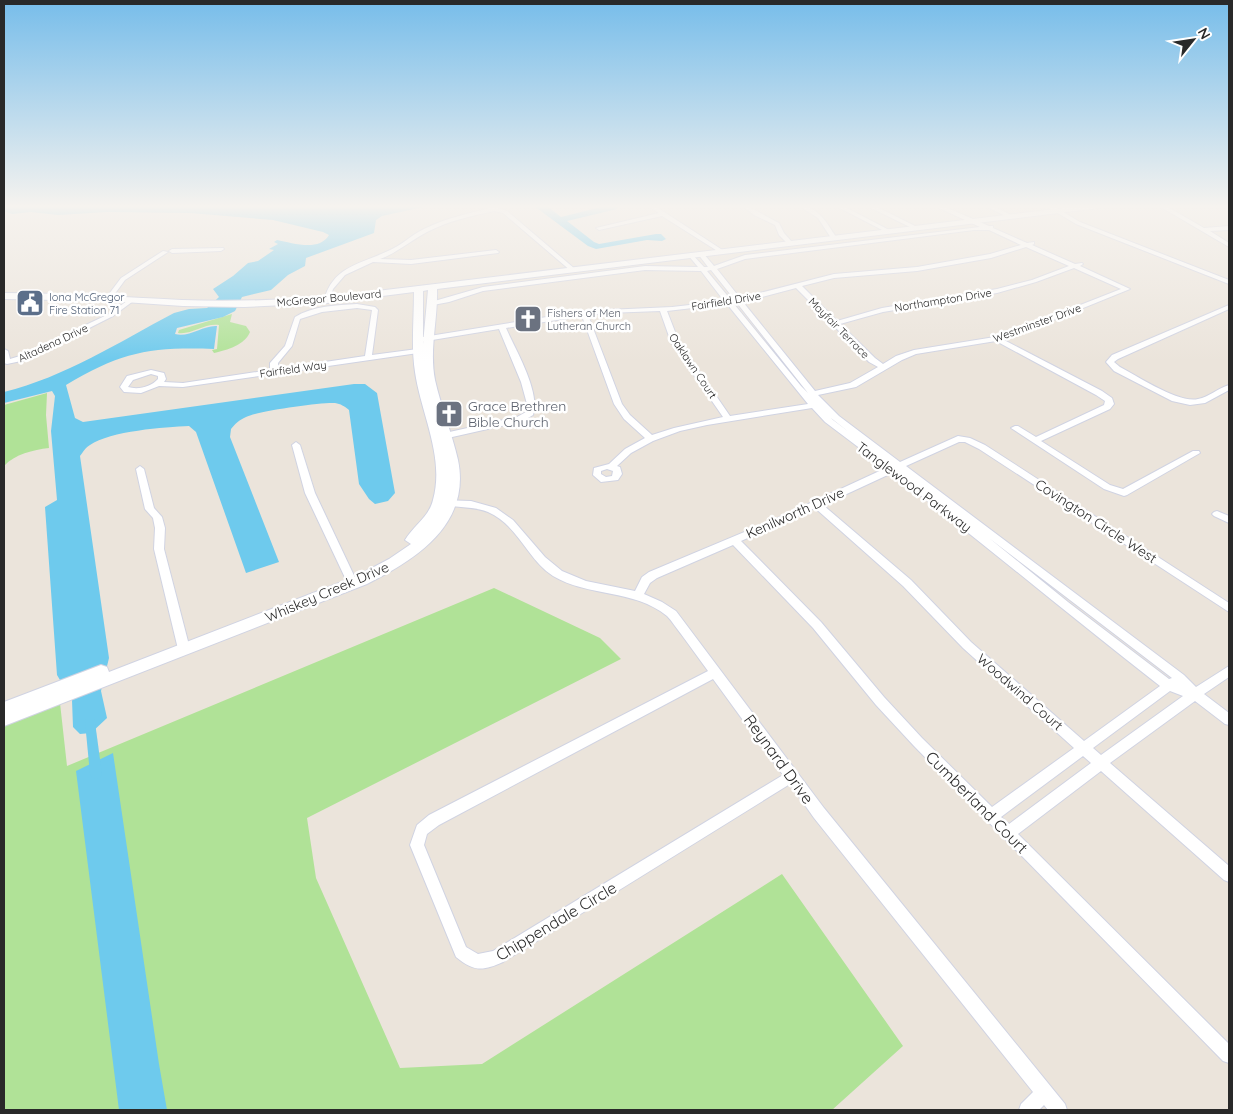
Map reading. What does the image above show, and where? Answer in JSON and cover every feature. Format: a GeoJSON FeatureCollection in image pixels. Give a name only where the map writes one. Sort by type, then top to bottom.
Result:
{"type":"FeatureCollection","features":[{"type":"Feature","properties":{"kind":"main road","name":"McGregor Boulevard"},"geometry":{"type":"LineString","coordinates":[[4,296],[109,298],[205,304],[327,300],[665,258]]}},
{"type":"Feature","properties":{"kind":"main road","name":"Whiskey Creek Drive"},"geometry":{"type":"LineString","coordinates":[[423,345],[433,303],[433,287]]}},
{"type":"Feature","properties":{"kind":"main road","name":"Whiskey Creek Drive"},"geometry":{"type":"LineString","coordinates":[[4,720],[59,693],[351,580],[381,571],[415,549],[434,530],[455,476],[440,437],[423,345],[419,288]]}},
{"type":"Feature","properties":{"kind":"main road"},"geometry":{"type":"LineString","coordinates":[[4,306],[36,297]]}},
{"type":"Feature","properties":{"kind":"main road","name":"Whiskey Creek Drive"},"geometry":{"type":"LineString","coordinates":[[4,709],[59,693]]}},
{"type":"Feature","properties":{"kind":"street"},"geometry":{"type":"LineString","coordinates":[[109,298],[123,279],[155,258]]}},
{"type":"Feature","properties":{"kind":"street"},"geometry":{"type":"LineString","coordinates":[[327,300],[330,288],[338,278],[348,271],[377,258]]}},
{"type":"Feature","properties":{"kind":"street"},"geometry":{"type":"LineString","coordinates":[[389,258],[391,262]]}},
{"type":"Feature","properties":{"kind":"street"},"geometry":{"type":"LineString","coordinates":[[367,262],[411,262],[445,258]]}},
{"type":"Feature","properties":{"kind":"street"},"geometry":{"type":"LineString","coordinates":[[559,258],[573,270]]}},
{"type":"Feature","properties":{"kind":"street","name":"Tanglewood Parkway"},"geometry":{"type":"LineString","coordinates":[[699,258],[828,420],[1069,595],[1175,682]]}},
{"type":"Feature","properties":{"kind":"street"},"geometry":{"type":"LineString","coordinates":[[433,303],[453,300],[477,290],[663,267],[687,270],[708,269],[724,266],[739,258]]}},
{"type":"Feature","properties":{"kind":"street","name":"Fairfield Drive"},"geometry":{"type":"LineString","coordinates":[[423,345],[502,327],[584,313],[663,309],[734,301],[834,276],[908,270],[979,258]]}},
{"type":"Feature","properties":{"kind":"street"},"geometry":{"type":"LineString","coordinates":[[1061,258],[1077,265]]}},
{"type":"Feature","properties":{"kind":"street"},"geometry":{"type":"LineString","coordinates":[[1168,258],[1229,282]]}},
{"type":"Feature","properties":{"kind":"street","name":"Westminster Drive"},"geometry":{"type":"LineString","coordinates":[[809,394],[853,385],[909,354],[925,349],[997,339],[1127,289],[1077,265]]}},
{"type":"Feature","properties":{"kind":"street","name":"Northampton Drive"},"geometry":{"type":"LineString","coordinates":[[834,324],[882,310],[997,291],[1034,281],[1077,265]]}},
{"type":"Feature","properties":{"kind":"street","name":"Mayfair Terrace"},"geometry":{"type":"LineString","coordinates":[[798,286],[834,324],[872,360],[883,367]]}},
{"type":"Feature","properties":{"kind":"street","name":"Altadena Drive"},"geometry":{"type":"LineString","coordinates":[[4,351],[6,362],[23,358],[111,315],[133,299]]}},
{"type":"Feature","properties":{"kind":"street"},"geometry":{"type":"LineString","coordinates":[[274,372],[274,363],[288,346],[297,318],[307,312],[362,306],[373,308],[375,310],[368,353],[369,358]]}},
{"type":"Feature","properties":{"kind":"street"},"geometry":{"type":"LineString","coordinates":[[1229,307],[1115,357],[1110,362],[1117,369],[1187,403],[1197,403],[1229,387]]}},
{"type":"Feature","properties":{"kind":"street","name":"Oaklawn Court"},"geometry":{"type":"LineString","coordinates":[[663,309],[675,342],[729,420]]}},
{"type":"Feature","properties":{"kind":"street"},"geometry":{"type":"LineString","coordinates":[[584,313],[618,404],[635,425],[650,438]]}},
{"type":"Feature","properties":{"kind":"street"},"geometry":{"type":"LineString","coordinates":[[440,437],[520,419],[530,413],[530,404],[521,369],[502,327]]}},
{"type":"Feature","properties":{"kind":"street"},"geometry":{"type":"LineString","coordinates":[[997,339],[1109,400],[1110,404],[1103,409],[1035,441]]}},
{"type":"Feature","properties":{"kind":"street","name":"Fairfield Way"},"geometry":{"type":"LineString","coordinates":[[158,384],[183,384],[274,372],[369,358],[423,345]]}},
{"type":"Feature","properties":{"kind":"street"},"geometry":{"type":"LineString","coordinates":[[612,466],[625,452],[650,438],[675,430],[817,404]]}},
{"type":"Feature","properties":{"kind":"street"},"geometry":{"type":"LineString","coordinates":[[1015,428],[1115,491],[1124,493],[1196,453]]}},
{"type":"Feature","properties":{"kind":"street","name":"Kenilworth Drive"},"geometry":{"type":"LineString","coordinates":[[638,595],[646,580],[652,576],[960,439]]}},
{"type":"Feature","properties":{"kind":"street","name":"Covington Circle West"},"geometry":{"type":"LineString","coordinates":[[960,439],[982,447],[1229,608]]}},
{"type":"Feature","properties":{"kind":"street"},"geometry":{"type":"LineString","coordinates":[[296,445],[310,493],[351,580]]}},
{"type":"Feature","properties":{"kind":"street"},"geometry":{"type":"LineString","coordinates":[[140,469],[150,509],[157,517],[160,528],[159,549],[183,645]]}},
{"type":"Feature","properties":{"kind":"street","name":"Reynard Drive"},"geometry":{"type":"LineString","coordinates":[[445,502],[481,506],[504,516],[516,527],[540,559],[557,573],[579,582],[638,595],[655,602],[672,614],[791,777],[1059,1110]]}},
{"type":"Feature","properties":{"kind":"street","name":"Woodwind Court"},"geometry":{"type":"LineString","coordinates":[[816,504],[907,583],[967,645],[1007,682],[1229,874]]}},
{"type":"Feature","properties":{"kind":"street"},"geometry":{"type":"LineString","coordinates":[[1217,514],[1229,520]]}},
{"type":"Feature","properties":{"kind":"street","name":"Tanglewood Parkway"},"geometry":{"type":"LineString","coordinates":[[974,526],[1059,601],[1195,694]]}},
{"type":"Feature","properties":{"kind":"street","name":"Cumberland Court"},"geometry":{"type":"LineString","coordinates":[[734,540],[790,596],[886,708],[1229,1055]]}},
{"type":"Feature","properties":{"kind":"street"},"geometry":{"type":"LineString","coordinates":[[1059,601],[1069,595]]}},
{"type":"Feature","properties":{"kind":"street"},"geometry":{"type":"LineString","coordinates":[[1008,833],[1195,694],[1229,671]]}},
{"type":"Feature","properties":{"kind":"street","name":"Chippendale Circle"},"geometry":{"type":"LineString","coordinates":[[716,672],[434,820],[422,830],[417,844],[461,952],[471,960],[484,962],[498,957],[791,777]]}},
{"type":"Feature","properties":{"kind":"street"},"geometry":{"type":"LineString","coordinates":[[991,816],[1175,682]]}},
{"type":"Feature","properties":{"kind":"street"},"geometry":{"type":"LineString","coordinates":[[1195,694],[1229,720]]}},
{"type":"Feature","properties":{"kind":"street"},"geometry":{"type":"LineString","coordinates":[[1027,1110],[1044,1093]]}},
{"type":"Feature","properties":{"kind":"green space"},"geometry":{"type":"Polygon","coordinates":[[[232,314],[230,322],[246,326],[250,332],[248,337],[240,344],[230,348],[214,353],[212,350],[217,349],[219,325],[178,333],[179,330],[232,314]]]}},
{"type":"Feature","properties":{"kind":"green space"},"geometry":{"type":"Polygon","coordinates":[[[47,393],[46,415],[49,448],[31,451],[13,458],[4,466],[4,405],[47,393]]]}},
{"type":"Feature","properties":{"kind":"green space"},"geometry":{"type":"Polygon","coordinates":[[[494,588],[600,638],[621,659],[307,818],[316,878],[400,1068],[482,1064],[782,874],[903,1046],[832,1110],[4,1110],[4,724],[60,703],[67,766],[494,588]]]}},
{"type":"Feature","properties":{"kind":"water"},"geometry":{"type":"Polygon","coordinates":[[[262,258],[306,258],[305,266],[288,275],[271,290],[242,297],[235,311],[223,317],[177,328],[175,334],[180,335],[206,327],[217,326],[214,349],[171,349],[137,354],[104,365],[66,385],[75,418],[83,422],[365,384],[377,393],[395,493],[388,501],[375,504],[369,499],[359,484],[349,410],[342,405],[328,403],[304,405],[263,412],[244,418],[231,429],[230,437],[279,562],[246,573],[196,432],[189,426],[124,433],[99,440],[89,446],[80,456],[109,658],[101,691],[107,718],[91,733],[80,734],[73,727],[72,700],[57,675],[45,507],[57,500],[51,431],[55,396],[52,391],[4,403],[4,392],[70,368],[174,313],[189,309],[207,308],[219,297],[213,289],[248,263],[262,258]]]}},
{"type":"Feature","properties":{"kind":"water"},"geometry":{"type":"Polygon","coordinates":[[[113,753],[167,1110],[119,1110],[76,771],[113,753]]]}},
{"type":"Feature","properties":{"kind":"waterway"},"geometry":{"type":"LineString","coordinates":[[90,722],[96,774]]}},
{"type":"Feature","properties":{"kind":"place","name":"Iona McGregor Fire Station 71"},"geometry":{"type":"Point","coordinates":[30,303]}},
{"type":"Feature","properties":{"kind":"place","name":"Fishers of Men Lutheran Church"},"geometry":{"type":"Point","coordinates":[528,319]}},
{"type":"Feature","properties":{"kind":"place","name":"Grace Brethren Bible Church"},"geometry":{"type":"Point","coordinates":[449,414]}}]}
